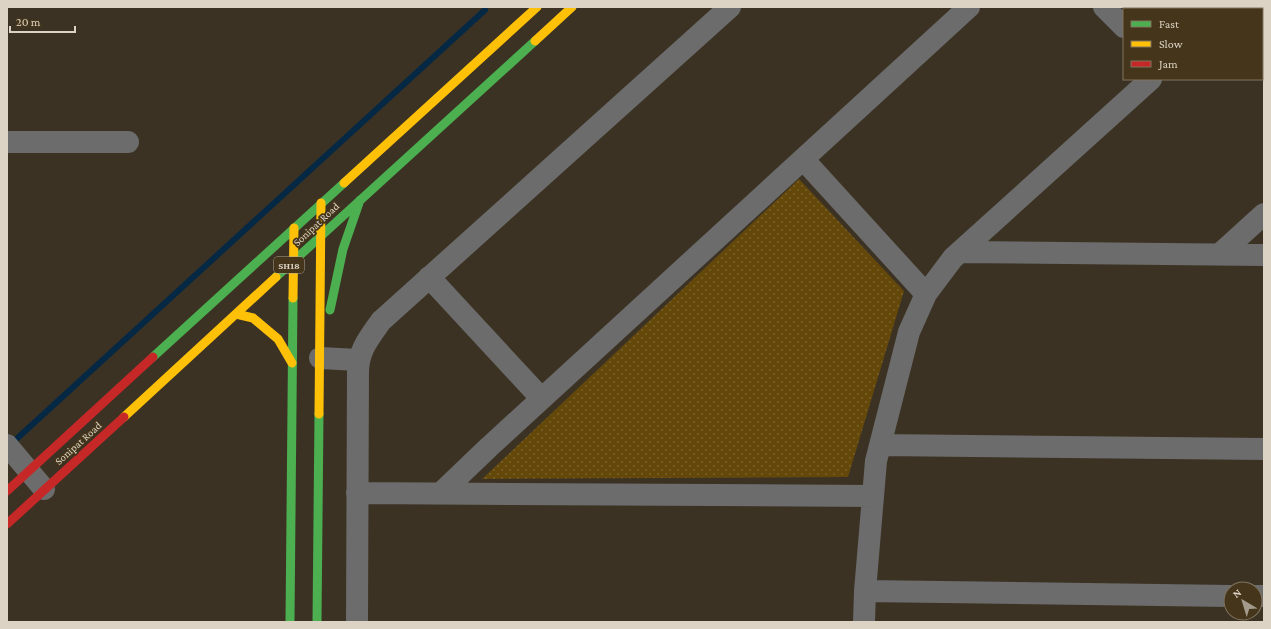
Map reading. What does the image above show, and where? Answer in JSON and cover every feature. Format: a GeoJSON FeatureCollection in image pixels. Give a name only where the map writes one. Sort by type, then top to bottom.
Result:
{"type":"FeatureCollection","features":[{"type":"Feature","properties":{"kind":"main road","name":"Sonipat Road"},"geometry":{"type":"LineString","coordinates":[[7,490],[321,204],[519,18],[537,7]]}},
{"type":"Feature","properties":{"kind":"main road","name":"Sonipat Road"},"geometry":{"type":"LineString","coordinates":[[7,524],[572,7]]}},
{"type":"Feature","properties":{"kind":"main road"},"geometry":{"type":"LineString","coordinates":[[320,358],[342,249],[360,200]]}},
{"type":"Feature","properties":{"kind":"main road"},"geometry":{"type":"LineString","coordinates":[[317,622],[321,204]]}},
{"type":"Feature","properties":{"kind":"main road"},"geometry":{"type":"LineString","coordinates":[[290,622],[294,228]]}},
{"type":"Feature","properties":{"kind":"main road"},"geometry":{"type":"LineString","coordinates":[[236,314],[253,318],[278,339],[293,364]]}},
{"type":"Feature","properties":{"kind":"street"},"geometry":{"type":"LineString","coordinates":[[357,622],[358,360],[366,342],[381,321],[730,7]]}},
{"type":"Feature","properties":{"kind":"street"},"geometry":{"type":"LineString","coordinates":[[441,493],[542,398],[969,7]]}},
{"type":"Feature","properties":{"kind":"street"},"geometry":{"type":"LineString","coordinates":[[1104,7],[1123,26]]}},
{"type":"Feature","properties":{"kind":"street"},"geometry":{"type":"LineString","coordinates":[[864,622],[865,591],[876,461],[909,332],[926,294],[953,258],[1150,80]]}},
{"type":"Feature","properties":{"kind":"street"},"geometry":{"type":"LineString","coordinates":[[7,142],[128,142]]}},
{"type":"Feature","properties":{"kind":"street"},"geometry":{"type":"LineString","coordinates":[[802,159],[926,294]]}},
{"type":"Feature","properties":{"kind":"street"},"geometry":{"type":"LineString","coordinates":[[1220,254],[1264,214]]}},
{"type":"Feature","properties":{"kind":"street"},"geometry":{"type":"LineString","coordinates":[[960,252],[1264,255]]}},
{"type":"Feature","properties":{"kind":"street"},"geometry":{"type":"LineString","coordinates":[[429,278],[542,398]]}},
{"type":"Feature","properties":{"kind":"street"},"geometry":{"type":"LineString","coordinates":[[320,358],[358,360]]}},
{"type":"Feature","properties":{"kind":"street"},"geometry":{"type":"LineString","coordinates":[[880,445],[1264,449]]}},
{"type":"Feature","properties":{"kind":"street"},"geometry":{"type":"LineString","coordinates":[[10,448],[44,489]]}},
{"type":"Feature","properties":{"kind":"street"},"geometry":{"type":"LineString","coordinates":[[357,493],[873,496]]}},
{"type":"Feature","properties":{"kind":"street"},"geometry":{"type":"LineString","coordinates":[[865,591],[1223,596]]}},
{"type":"Feature","properties":{"kind":"shaded area"},"geometry":{"type":"Polygon","coordinates":[[[799,179],[904,291],[848,477],[482,479],[799,179]]]}},
{"type":"Feature","properties":{"kind":"waterway"},"geometry":{"type":"LineString","coordinates":[[11,444],[485,10]]}},
{"type":"Feature","properties":{"kind":"traffic: fast"},"geometry":{"type":"LineString","coordinates":[[276,277],[535,41]]}},
{"type":"Feature","properties":{"kind":"traffic: fast"},"geometry":{"type":"LineString","coordinates":[[153,357],[344,183]]}},
{"type":"Feature","properties":{"kind":"traffic: fast"},"geometry":{"type":"LineString","coordinates":[[330,310],[343,249],[360,200]]}},
{"type":"Feature","properties":{"kind":"traffic: fast"},"geometry":{"type":"LineString","coordinates":[[290,622],[293,298]]}},
{"type":"Feature","properties":{"kind":"traffic: fast"},"geometry":{"type":"LineString","coordinates":[[317,622],[319,414]]}},
{"type":"Feature","properties":{"kind":"traffic: slow"},"geometry":{"type":"LineString","coordinates":[[344,183],[537,7]]}},
{"type":"Feature","properties":{"kind":"traffic: slow"},"geometry":{"type":"LineString","coordinates":[[535,41],[572,7]]}},
{"type":"Feature","properties":{"kind":"traffic: slow"},"geometry":{"type":"LineString","coordinates":[[319,414],[321,203]]}},
{"type":"Feature","properties":{"kind":"traffic: slow"},"geometry":{"type":"LineString","coordinates":[[293,298],[294,228]]}},
{"type":"Feature","properties":{"kind":"traffic: slow"},"geometry":{"type":"LineString","coordinates":[[124,417],[276,277]]}},
{"type":"Feature","properties":{"kind":"traffic: slow"},"geometry":{"type":"LineString","coordinates":[[236,314],[253,318],[278,339],[292,363]]}},
{"type":"Feature","properties":{"kind":"traffic: jam"},"geometry":{"type":"LineString","coordinates":[[7,491],[153,357]]}},
{"type":"Feature","properties":{"kind":"traffic: jam"},"geometry":{"type":"LineString","coordinates":[[7,524],[124,417]]}}]}
